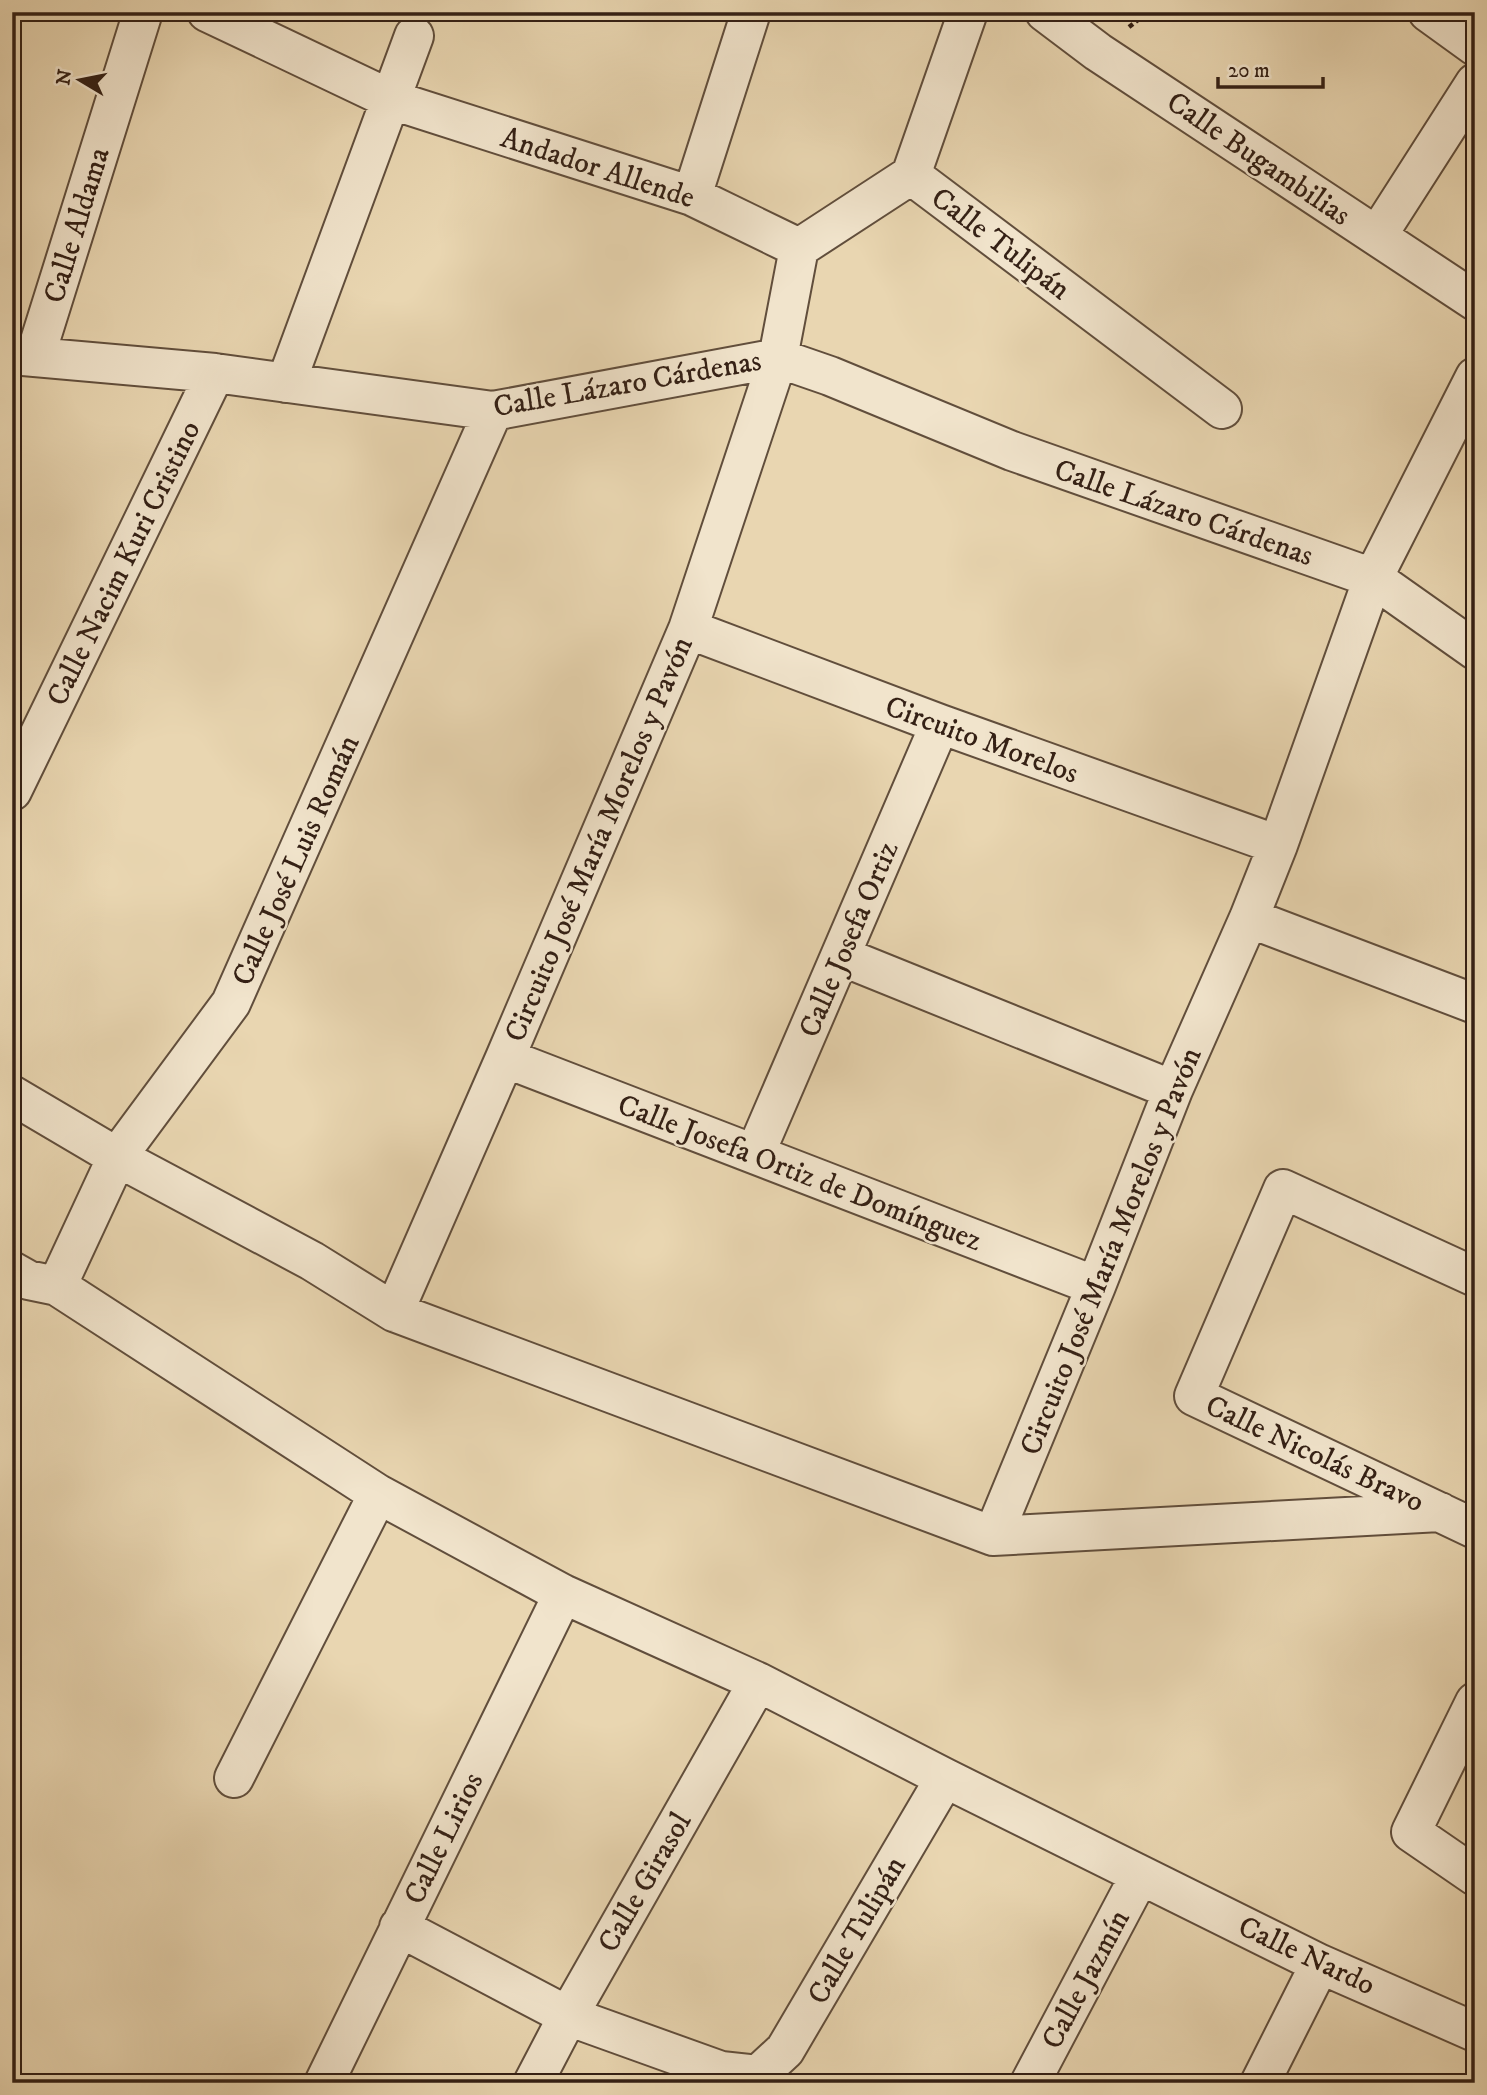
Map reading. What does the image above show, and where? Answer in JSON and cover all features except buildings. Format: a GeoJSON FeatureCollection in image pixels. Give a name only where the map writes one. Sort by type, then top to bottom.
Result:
{"type":"FeatureCollection","features":[{"type":"Feature","properties":{"kind":"street","name":"Calle Aldama"},"geometry":{"type":"LineString","coordinates":[[24,356],[143,12]]}},
{"type":"Feature","properties":{"kind":"street","name":"Andador Allende"},"geometry":{"type":"LineString","coordinates":[[207,12],[392,100],[692,196],[799,248]]}},
{"type":"Feature","properties":{"kind":"street"},"geometry":{"type":"LineString","coordinates":[[692,196],[751,12]]}},
{"type":"Feature","properties":{"kind":"street"},"geometry":{"type":"LineString","coordinates":[[778,358],[799,248],[911,175],[968,12]]}},
{"type":"Feature","properties":{"kind":"street","name":"Calle Bugambilias"},"geometry":{"type":"LineString","coordinates":[[1045,12],[1098,52],[1475,301]]}},
{"type":"Feature","properties":{"kind":"street"},"geometry":{"type":"LineString","coordinates":[[1428,12],[1475,46]]}},
{"type":"Feature","properties":{"kind":"street"},"geometry":{"type":"LineString","coordinates":[[286,383],[414,36]]}},
{"type":"Feature","properties":{"kind":"street"},"geometry":{"type":"LineString","coordinates":[[1377,236],[1475,83]]}},
{"type":"Feature","properties":{"kind":"street","name":"Calle Tulipán"},"geometry":{"type":"LineString","coordinates":[[911,175],[1222,409]]}},
{"type":"Feature","properties":{"kind":"street","name":"Calle Lázaro Cárdenas"},"geometry":{"type":"LineString","coordinates":[[24,356],[215,373],[493,411],[778,358],[830,376],[1012,451],[1373,578],[1475,650]]}},
{"type":"Feature","properties":{"kind":"street","name":"Circuito José María Morelos y Pavón"},"geometry":{"type":"LineString","coordinates":[[394,1312],[688,629],[778,358]]}},
{"type":"Feature","properties":{"kind":"street","name":"Calle Nacim Kuri Cristino"},"geometry":{"type":"LineString","coordinates":[[12,791],[215,373]]}},
{"type":"Feature","properties":{"kind":"street","name":"Circuito José María Morelos y Pavón"},"geometry":{"type":"LineString","coordinates":[[993,1536],[1173,1090],[1249,918],[1278,845],[1373,578],[1475,377]]}},
{"type":"Feature","properties":{"kind":"street","name":"Calle José Luis Román"},"geometry":{"type":"LineString","coordinates":[[57,1286],[117,1157],[231,1003],[493,411]]}},
{"type":"Feature","properties":{"kind":"street","name":"Circuito Morelos"},"geometry":{"type":"LineString","coordinates":[[688,629],[940,724],[1278,845]]}},
{"type":"Feature","properties":{"kind":"street","name":"Calle Josefa Ortiz"},"geometry":{"type":"LineString","coordinates":[[755,1154],[940,724]]}},
{"type":"Feature","properties":{"kind":"street"},"geometry":{"type":"LineString","coordinates":[[1249,918],[1475,1004]]}},
{"type":"Feature","properties":{"kind":"street"},"geometry":{"type":"LineString","coordinates":[[841,956],[1173,1090]]}},
{"type":"Feature","properties":{"kind":"street","name":"Calle Josefa Ortiz de Domínguez"},"geometry":{"type":"LineString","coordinates":[[505,1058],[1096,1286]]}},
{"type":"Feature","properties":{"kind":"street"},"geometry":{"type":"LineString","coordinates":[[12,1095],[117,1157],[312,1261],[394,1312],[993,1536],[1440,1513]]}},
{"type":"Feature","properties":{"kind":"street","name":"Calle Nicolás Bravo"},"geometry":{"type":"LineString","coordinates":[[1475,1277],[1283,1189],[1194,1396],[1475,1529]]}},
{"type":"Feature","properties":{"kind":"street","name":"Calle Nardo"},"geometry":{"type":"LineString","coordinates":[[12,1271],[28,1280],[57,1286],[377,1494],[563,1594],[758,1682],[1320,1964],[1475,2032]]}},
{"type":"Feature","properties":{"kind":"street"},"geometry":{"type":"LineString","coordinates":[[234,1778],[377,1494]]}},
{"type":"Feature","properties":{"kind":"street","name":"Calle Lirios"},"geometry":{"type":"LineString","coordinates":[[324,2083],[563,1594]]}},
{"type":"Feature","properties":{"kind":"street","name":"Calle Girasol"},"geometry":{"type":"LineString","coordinates":[[533,2083],[568,2016],[758,1682]]}},
{"type":"Feature","properties":{"kind":"street"},"geometry":{"type":"LineString","coordinates":[[1475,1702],[1411,1832],[1475,1876]]}},
{"type":"Feature","properties":{"kind":"street","name":"Calle Tulipán"},"geometry":{"type":"LineString","coordinates":[[568,2016],[721,2071],[758,2075],[785,2050],[945,1778]]}},
{"type":"Feature","properties":{"kind":"street","name":"Calle Jazmín"},"geometry":{"type":"LineString","coordinates":[[1030,2083],[1140,1875]]}},
{"type":"Feature","properties":{"kind":"street"},"geometry":{"type":"LineString","coordinates":[[399,1927],[568,2016]]}},
{"type":"Feature","properties":{"kind":"street"},"geometry":{"type":"LineString","coordinates":[[1260,2083],[1320,1964]]}}]}
